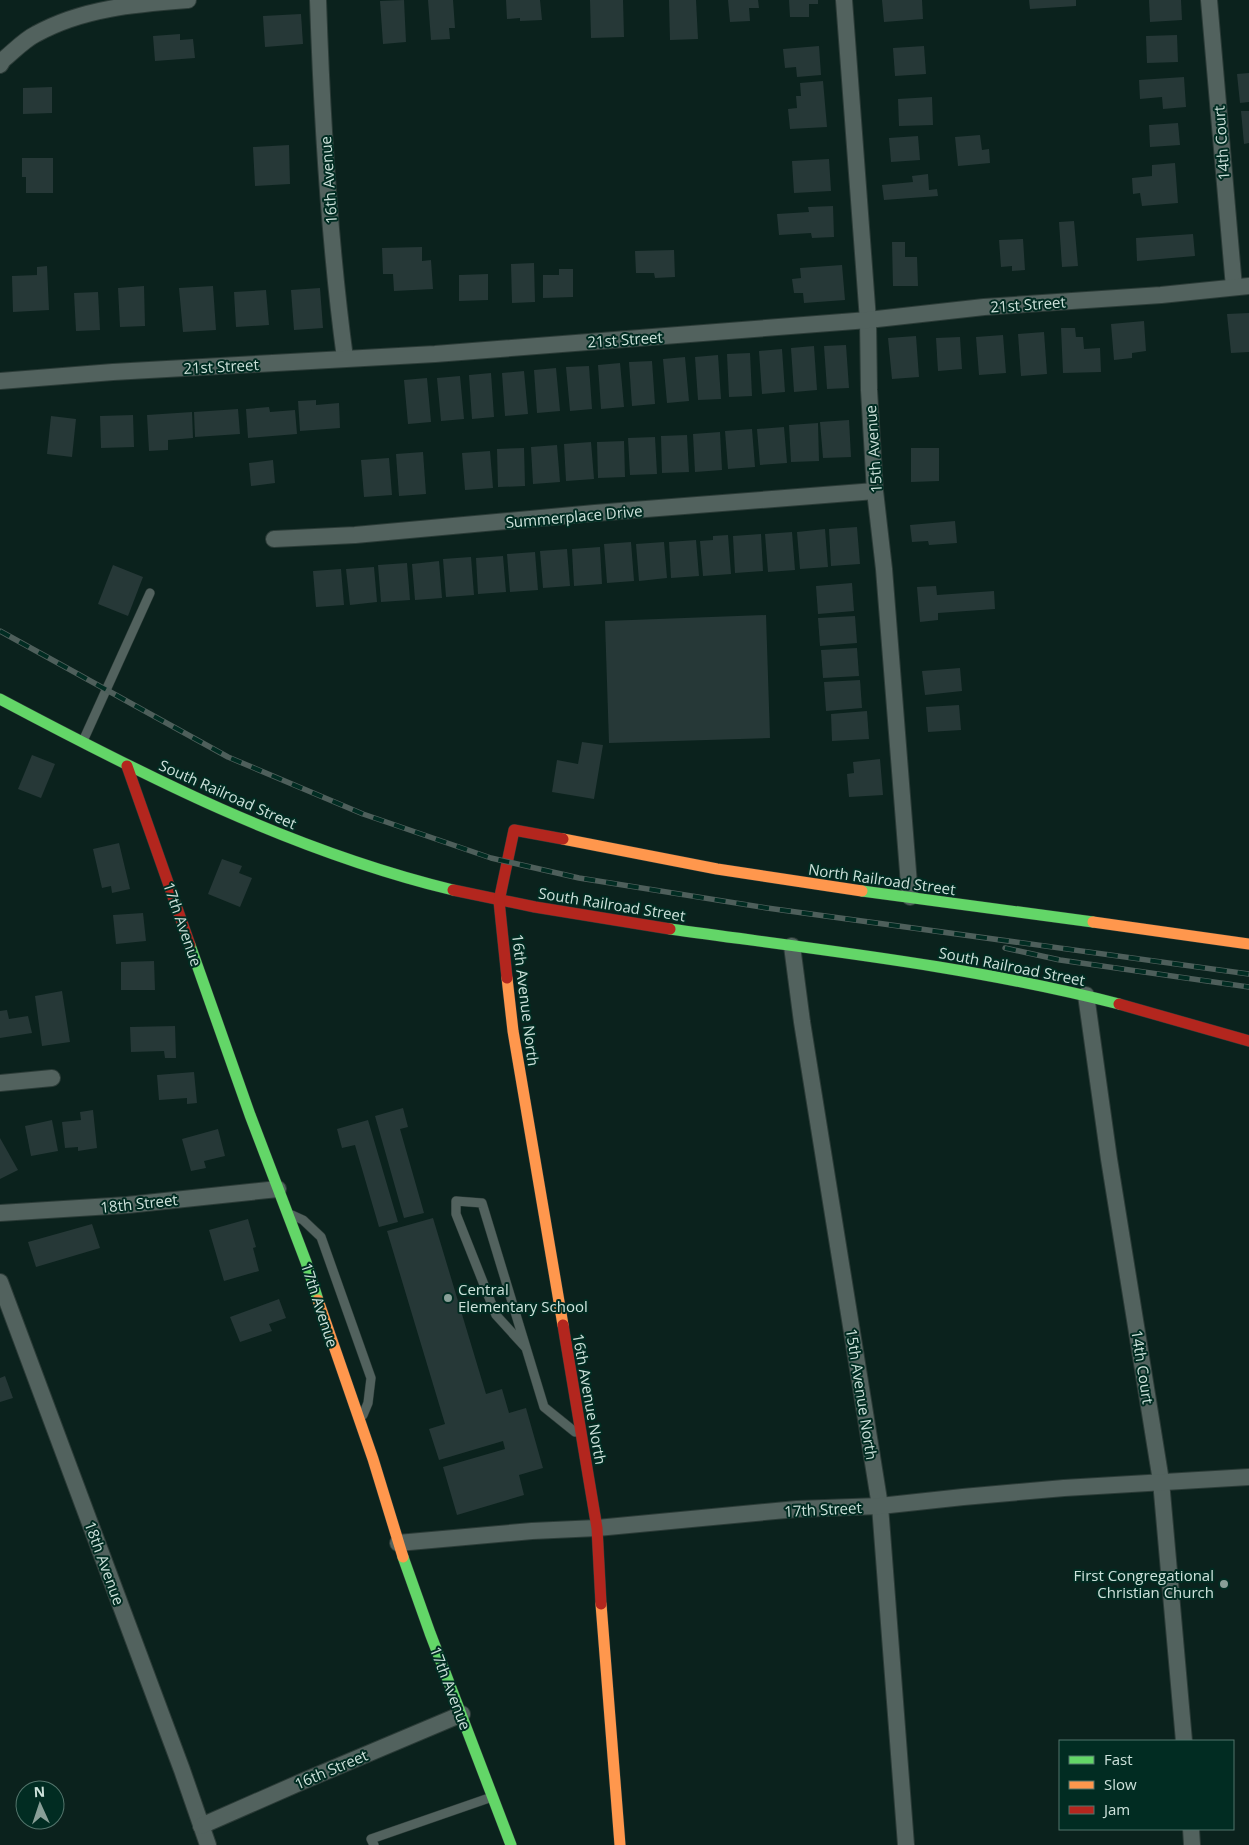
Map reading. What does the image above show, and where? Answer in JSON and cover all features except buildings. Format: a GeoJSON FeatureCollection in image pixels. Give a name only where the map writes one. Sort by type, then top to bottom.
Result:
{"type":"FeatureCollection","features":[{"type":"Feature","properties":{"kind":"street"},"geometry":{"type":"LineString","coordinates":[[0,65],[3,60],[35,34],[72,17],[131,5],[188,0]]}},
{"type":"Feature","properties":{"kind":"street","name":"16th Avenue"},"geometry":{"type":"LineString","coordinates":[[318,0],[332,230],[337,296],[345,358]]}},
{"type":"Feature","properties":{"kind":"street","name":"15th Avenue"},"geometry":{"type":"LineString","coordinates":[[844,0],[868,320],[869,390],[875,492],[884,569],[910,897]]}},
{"type":"Feature","properties":{"kind":"street","name":"14th Court"},"geometry":{"type":"LineString","coordinates":[[1209,0],[1241,286]]}},
{"type":"Feature","properties":{"kind":"street","name":"21st Street"},"geometry":{"type":"LineString","coordinates":[[0,381],[345,358],[435,354],[868,320],[984,307],[1161,295],[1241,286]]}},
{"type":"Feature","properties":{"kind":"street","name":"Summerplace Drive"},"geometry":{"type":"LineString","coordinates":[[274,539],[355,535],[875,492]]}},
{"type":"Feature","properties":{"kind":"street","name":"South Railroad Street"},"geometry":{"type":"LineString","coordinates":[[0,699],[127,766],[287,836],[354,862],[421,883],[499,901],[620,922],[949,968],[1010,979],[1086,996],[1249,1041]]}},
{"type":"Feature","properties":{"kind":"street","name":"17th Avenue"},"geometry":{"type":"LineString","coordinates":[[127,766],[278,1189],[306,1262],[373,1459],[398,1543],[492,1797],[506,1844]]}},
{"type":"Feature","properties":{"kind":"street","name":"North Railroad Street"},"geometry":{"type":"LineString","coordinates":[[499,901],[514,830],[717,869],[837,888],[1249,944]]}},
{"type":"Feature","properties":{"kind":"street","name":"16th Avenue North"},"geometry":{"type":"LineString","coordinates":[[499,901],[513,1031],[597,1528],[603,1642],[620,1845]]}},
{"type":"Feature","properties":{"kind":"street","name":"15th Avenue North"},"geometry":{"type":"LineString","coordinates":[[792,946],[803,1032],[880,1506],[906,1845]]}},
{"type":"Feature","properties":{"kind":"street","name":"14th Court"},"geometry":{"type":"LineString","coordinates":[[1086,996],[1109,1159],[1161,1481],[1184,1740]]}},
{"type":"Feature","properties":{"kind":"street"},"geometry":{"type":"LineString","coordinates":[[0,1083],[52,1078]]}},
{"type":"Feature","properties":{"kind":"street","name":"18th Street"},"geometry":{"type":"LineString","coordinates":[[0,1213],[127,1205],[278,1189]]}},
{"type":"Feature","properties":{"kind":"street","name":"18th Avenue"},"geometry":{"type":"LineString","coordinates":[[0,1282],[182,1770],[208,1845]]}},
{"type":"Feature","properties":{"kind":"street","name":"17th Street"},"geometry":{"type":"LineString","coordinates":[[398,1543],[532,1531],[597,1528],[797,1509],[880,1506],[972,1496],[1161,1481],[1249,1477]]}},
{"type":"Feature","properties":{"kind":"street","name":"16th Street"},"geometry":{"type":"LineString","coordinates":[[201,1826],[462,1714]]}},
{"type":"Feature","properties":{"kind":"street"},"geometry":{"type":"LineString","coordinates":[[1190,1830],[1192,1845]]}},
{"type":"Feature","properties":{"kind":"lane"},"geometry":{"type":"LineString","coordinates":[[82,742],[150,593]]}},
{"type":"Feature","properties":{"kind":"lane"},"geometry":{"type":"LineString","coordinates":[[526,1348],[496,1315],[456,1214],[456,1201],[482,1203],[544,1407],[582,1436]]}},
{"type":"Feature","properties":{"kind":"lane"},"geometry":{"type":"LineString","coordinates":[[287,1213],[303,1220],[321,1236],[371,1378],[368,1403],[360,1422]]}},
{"type":"Feature","properties":{"kind":"lane"},"geometry":{"type":"LineString","coordinates":[[374,1845],[372,1840],[492,1797]]}},
{"type":"Feature","properties":{"kind":"railway"},"geometry":{"type":"LineString","coordinates":[[0,631],[228,757],[363,814],[491,858],[579,878],[767,908],[1249,974]]}},
{"type":"Feature","properties":{"kind":"railway"},"geometry":{"type":"LineString","coordinates":[[1005,948],[1060,960],[1249,987]]}},
{"type":"Feature","properties":{"kind":"traffic: fast"},"geometry":{"type":"LineString","coordinates":[[0,699],[109,756],[220,809],[335,855],[393,874],[453,890]]}},
{"type":"Feature","properties":{"kind":"traffic: fast"},"geometry":{"type":"LineString","coordinates":[[862,891],[1093,922]]}},
{"type":"Feature","properties":{"kind":"traffic: fast"},"geometry":{"type":"LineString","coordinates":[[670,929],[951,969],[1008,979],[1119,1004]]}},
{"type":"Feature","properties":{"kind":"traffic: fast"},"geometry":{"type":"LineString","coordinates":[[190,945],[250,1115],[306,1262],[318,1300]]}},
{"type":"Feature","properties":{"kind":"traffic: fast"},"geometry":{"type":"LineString","coordinates":[[403,1557],[511,1845]]}},
{"type":"Feature","properties":{"kind":"traffic: slow"},"geometry":{"type":"LineString","coordinates":[[563,839],[717,869],[862,891]]}},
{"type":"Feature","properties":{"kind":"traffic: slow"},"geometry":{"type":"LineString","coordinates":[[1093,922],[1249,944]]}},
{"type":"Feature","properties":{"kind":"traffic: slow"},"geometry":{"type":"LineString","coordinates":[[507,978],[513,1031],[563,1325]]}},
{"type":"Feature","properties":{"kind":"traffic: slow"},"geometry":{"type":"LineString","coordinates":[[318,1300],[373,1459],[403,1557]]}},
{"type":"Feature","properties":{"kind":"traffic: slow"},"geometry":{"type":"LineString","coordinates":[[601,1604],[620,1845]]}},
{"type":"Feature","properties":{"kind":"traffic: jam"},"geometry":{"type":"LineString","coordinates":[[127,766],[190,945]]}},
{"type":"Feature","properties":{"kind":"traffic: jam"},"geometry":{"type":"LineString","coordinates":[[507,978],[499,901],[514,830],[563,839]]}},
{"type":"Feature","properties":{"kind":"traffic: jam"},"geometry":{"type":"LineString","coordinates":[[453,890],[535,907],[670,929]]}},
{"type":"Feature","properties":{"kind":"traffic: jam"},"geometry":{"type":"LineString","coordinates":[[1119,1004],[1249,1041]]}},
{"type":"Feature","properties":{"kind":"traffic: jam"},"geometry":{"type":"LineString","coordinates":[[563,1325],[597,1528],[601,1604]]}},
{"type":"Feature","properties":{"kind":"place","name":"Central Elementary School"},"geometry":{"type":"Point","coordinates":[448,1298]}},
{"type":"Feature","properties":{"kind":"place","name":"First Congregational Christian Church"},"geometry":{"type":"Point","coordinates":[1224,1584]}}]}
